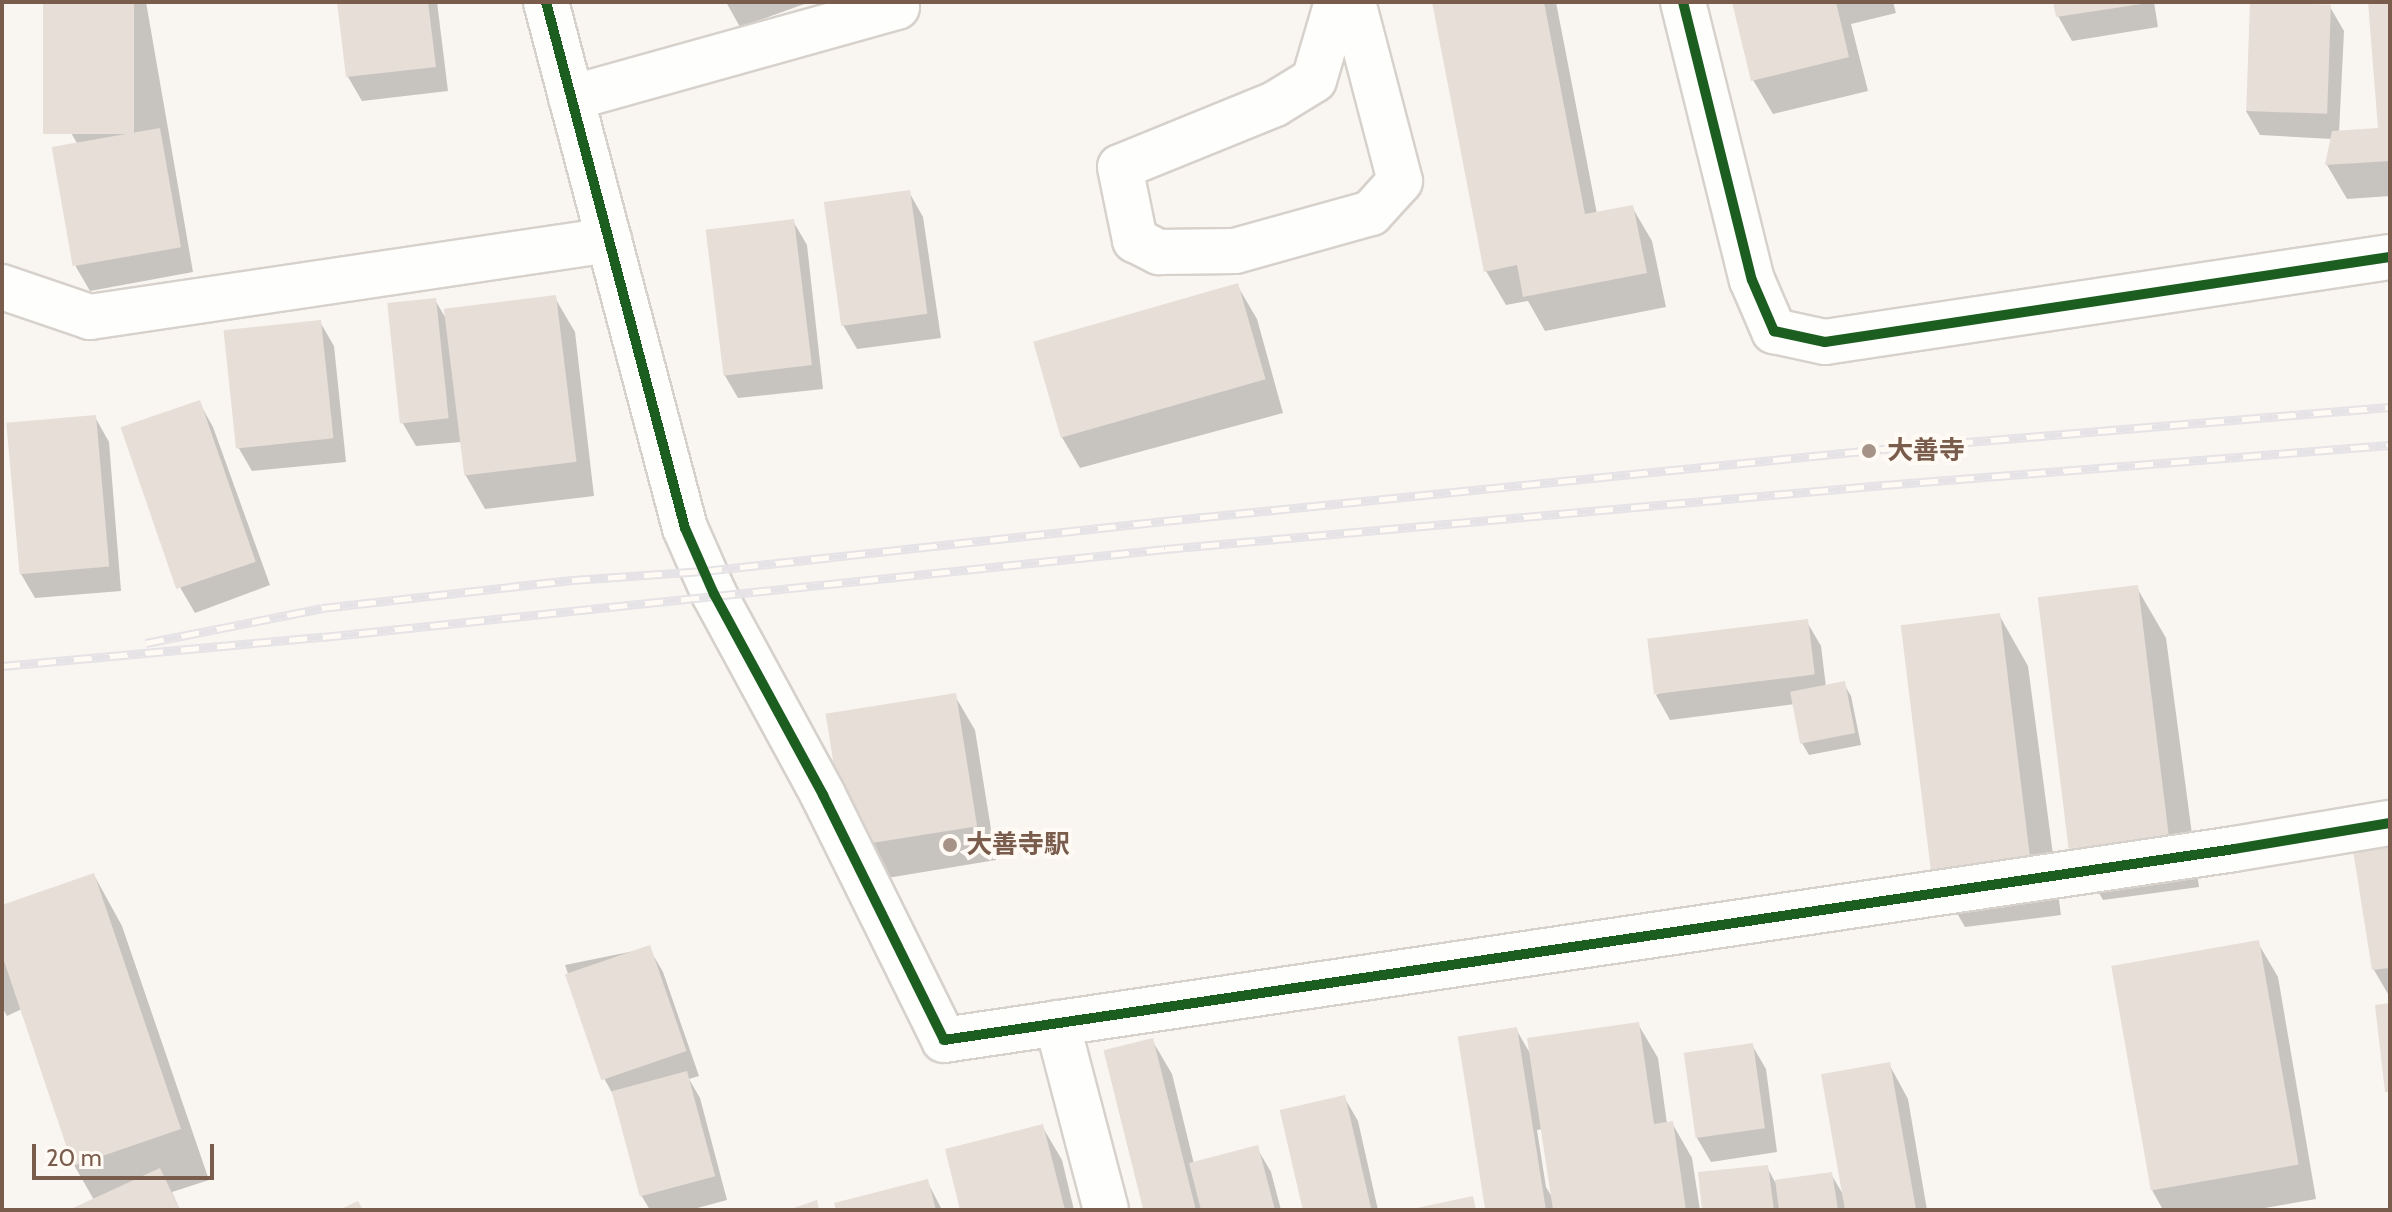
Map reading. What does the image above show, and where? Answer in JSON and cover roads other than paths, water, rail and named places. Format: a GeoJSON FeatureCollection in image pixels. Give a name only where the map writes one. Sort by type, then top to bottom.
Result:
{"type":"FeatureCollection","features":[{"type":"Feature","properties":{"kind":"street"},"geometry":{"type":"LineString","coordinates":[[546,2],[685,528],[714,594],[823,795],[944,1040],[2234,849],[2390,823]]}},
{"type":"Feature","properties":{"kind":"street"},"geometry":{"type":"LineString","coordinates":[[571,98],[897,7],[896,2]]}},
{"type":"Feature","properties":{"kind":"street"},"geometry":{"type":"LineString","coordinates":[[1337,2],[1314,80],[1275,104],[1120,167],[1135,240],[1159,252],[1235,251],[1371,213],[1400,181],[1353,2]]}},
{"type":"Feature","properties":{"kind":"street"},"geometry":{"type":"LineString","coordinates":[[1683,2],[1752,280],[1774,331],[1825,342],[2390,257]]}},
{"type":"Feature","properties":{"kind":"street"},"geometry":{"type":"LineString","coordinates":[[2,287],[90,317],[609,240]]}},
{"type":"Feature","properties":{"kind":"street"},"geometry":{"type":"LineString","coordinates":[[1057,1023],[1106,1210]]}},
{"type":"Feature","properties":{"kind":"railway"},"geometry":{"type":"LineString","coordinates":[[146,643],[322,608],[572,580],[704,571],[1883,449],[2390,407]]}},
{"type":"Feature","properties":{"kind":"railway"},"geometry":{"type":"LineString","coordinates":[[2,666],[323,637],[1165,549],[1884,485],[2390,445]]}},
{"type":"Feature","properties":{"kind":"place","name":"大善寺"},"geometry":{"type":"Point","coordinates":[1869,451]}},
{"type":"Feature","properties":{"kind":"place","name":"大善寺駅"},"geometry":{"type":"Point","coordinates":[950,845]}}]}
